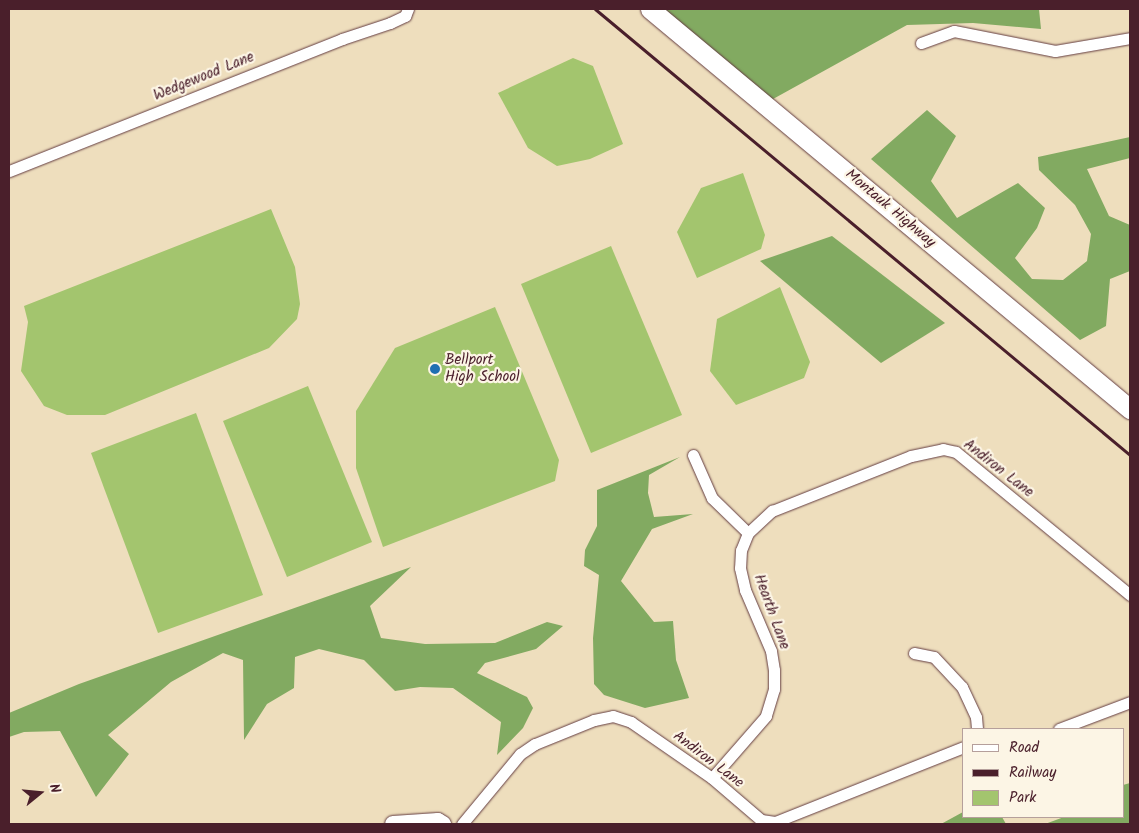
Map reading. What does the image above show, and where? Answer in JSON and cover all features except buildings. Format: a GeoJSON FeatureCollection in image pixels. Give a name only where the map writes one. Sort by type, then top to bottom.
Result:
{"type":"FeatureCollection","features":[{"type":"Feature","properties":{"kind":"main road","name":"Montauk Highway"},"geometry":{"type":"LineString","coordinates":[[650,9],[1130,409]]}},
{"type":"Feature","properties":{"kind":"main road"},"geometry":{"type":"LineString","coordinates":[[393,824],[438,821],[443,824]]}},
{"type":"Feature","properties":{"kind":"street","name":"Wedgewood Lane"},"geometry":{"type":"LineString","coordinates":[[9,171],[342,39],[390,23],[405,16],[408,9]]}},
{"type":"Feature","properties":{"kind":"street"},"geometry":{"type":"LineString","coordinates":[[921,43],[954,32],[1055,51],[1130,38]]}},
{"type":"Feature","properties":{"kind":"street","name":"Andiron Lane"},"geometry":{"type":"LineString","coordinates":[[748,533],[772,511],[911,456],[943,449],[956,452],[1130,595]]}},
{"type":"Feature","properties":{"kind":"street"},"geometry":{"type":"LineString","coordinates":[[693,455],[712,498],[748,533]]}},
{"type":"Feature","properties":{"kind":"street","name":"Hearth Lane"},"geometry":{"type":"LineString","coordinates":[[712,778],[766,716],[774,690],[772,651],[745,590],[740,568],[740,550],[748,533]]}},
{"type":"Feature","properties":{"kind":"street"},"geometry":{"type":"LineString","coordinates":[[914,653],[934,657],[962,687],[976,717],[977,728]]}},
{"type":"Feature","properties":{"kind":"street"},"geometry":{"type":"LineString","coordinates":[[1062,728],[1130,702]]}},
{"type":"Feature","properties":{"kind":"street","name":"Andiron Lane"},"geometry":{"type":"LineString","coordinates":[[462,824],[520,754],[534,744],[594,720],[613,716],[631,722],[712,778],[761,820],[775,822],[962,747]]}},
{"type":"Feature","properties":{"kind":"green space"},"geometry":{"type":"Polygon","coordinates":[[[650,9],[1039,9],[1041,29],[973,23],[907,25],[764,104],[650,9]]]}},
{"type":"Feature","properties":{"kind":"green space"},"geometry":{"type":"Polygon","coordinates":[[[573,58],[593,66],[623,144],[590,159],[557,166],[528,148],[498,93],[573,58]]]}},
{"type":"Feature","properties":{"kind":"green space"},"geometry":{"type":"Polygon","coordinates":[[[927,110],[956,136],[931,181],[957,218],[1018,183],[1045,208],[1037,228],[1015,258],[1032,279],[1063,280],[1087,261],[1091,234],[1075,205],[1039,170],[1038,157],[1130,137],[1130,158],[1087,169],[1109,216],[1130,225],[1130,271],[1110,279],[1106,326],[1080,340],[871,159],[927,110]]]}},
{"type":"Feature","properties":{"kind":"green space"},"geometry":{"type":"Polygon","coordinates":[[[743,173],[765,235],[761,249],[697,278],[677,232],[701,188],[743,173]]]}},
{"type":"Feature","properties":{"kind":"green space"},"geometry":{"type":"Polygon","coordinates":[[[271,209],[295,267],[300,304],[297,319],[269,348],[105,415],[67,415],[44,406],[21,371],[28,322],[24,306],[271,209]]]}},
{"type":"Feature","properties":{"kind":"green space"},"geometry":{"type":"Polygon","coordinates":[[[832,236],[945,323],[881,363],[760,261],[832,236]]]}},
{"type":"Feature","properties":{"kind":"green space"},"geometry":{"type":"Polygon","coordinates":[[[611,246],[682,415],[591,453],[521,284],[611,246]]]}},
{"type":"Feature","properties":{"kind":"green space"},"geometry":{"type":"Polygon","coordinates":[[[780,287],[810,362],[804,378],[736,405],[710,371],[717,319],[780,287]]]}},
{"type":"Feature","properties":{"kind":"green space"},"geometry":{"type":"Polygon","coordinates":[[[495,307],[559,460],[555,481],[383,547],[356,468],[356,411],[395,348],[495,307]]]}},
{"type":"Feature","properties":{"kind":"green space"},"geometry":{"type":"Polygon","coordinates":[[[308,386],[372,542],[287,577],[223,421],[308,386]]]}},
{"type":"Feature","properties":{"kind":"green space"},"geometry":{"type":"Polygon","coordinates":[[[196,413],[263,595],[158,633],[91,453],[196,413]]]}},
{"type":"Feature","properties":{"kind":"green space"},"geometry":{"type":"Polygon","coordinates":[[[680,457],[649,475],[648,493],[654,517],[693,514],[652,529],[621,581],[654,622],[673,621],[676,660],[689,698],[645,708],[604,695],[594,684],[593,638],[599,575],[584,566],[585,550],[597,526],[597,490],[680,457]]]}},
{"type":"Feature","properties":{"kind":"green space"},"geometry":{"type":"Polygon","coordinates":[[[411,567],[370,606],[381,638],[425,644],[495,643],[547,622],[563,626],[536,649],[485,663],[477,673],[527,697],[533,708],[523,728],[497,755],[501,722],[453,688],[420,687],[395,691],[364,660],[319,649],[295,657],[294,688],[267,704],[244,740],[243,660],[223,653],[171,682],[108,735],[129,754],[96,797],[60,731],[24,732],[9,737],[9,713],[79,684],[411,567]]]}},
{"type":"Feature","properties":{"kind":"green space"},"geometry":{"type":"Polygon","coordinates":[[[1130,783],[1130,824],[1045,824],[1061,818],[1124,818],[1124,785],[1130,783]]]}},
{"type":"Feature","properties":{"kind":"green space"},"geometry":{"type":"Polygon","coordinates":[[[962,813],[962,818],[1003,818],[1006,824],[941,824],[962,813]]]}},
{"type":"Feature","properties":{"kind":"railway"},"geometry":{"type":"LineString","coordinates":[[595,9],[1130,455]]}},
{"type":"Feature","properties":{"kind":"place","name":"Bellport High School"},"geometry":{"type":"Point","coordinates":[435,369]}}]}
